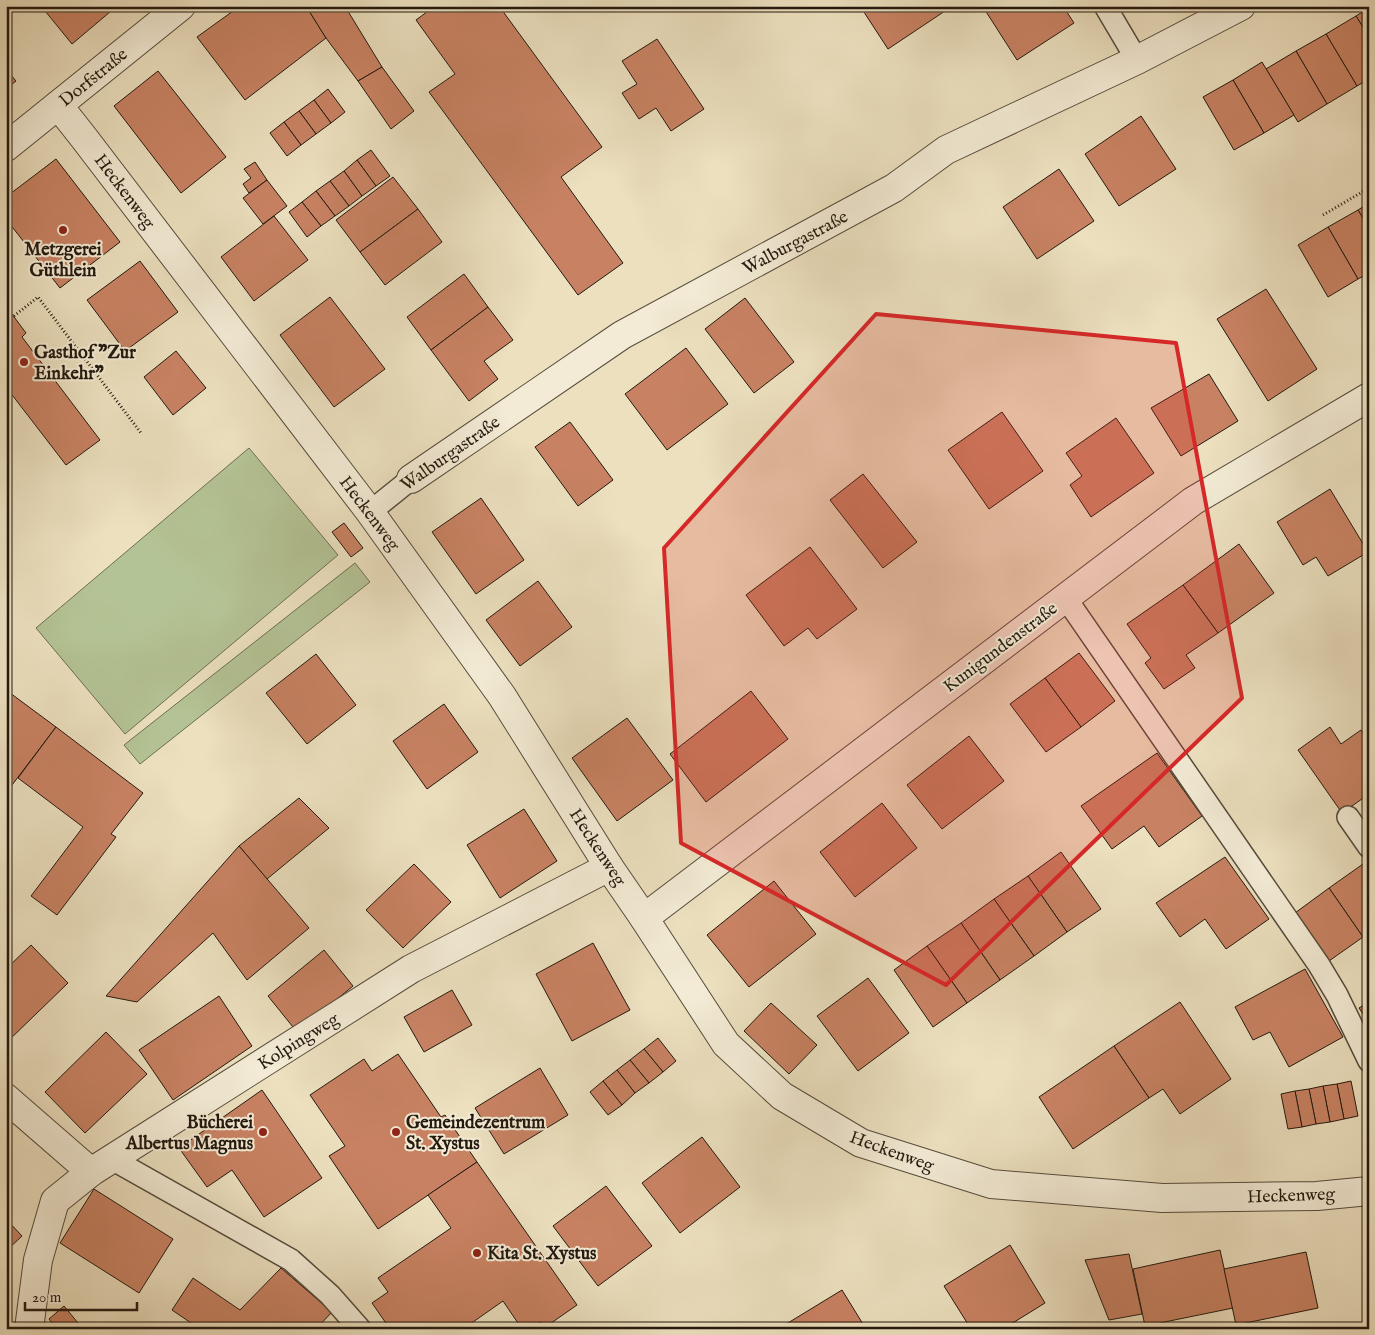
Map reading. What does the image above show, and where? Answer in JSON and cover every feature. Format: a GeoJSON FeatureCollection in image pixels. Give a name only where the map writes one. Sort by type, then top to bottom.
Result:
{"type":"FeatureCollection","features":[{"type":"Feature","properties":{"kind":"street","name":"Dorfstraße"},"geometry":{"type":"LineString","coordinates":[[6,148],[181,6]]}},
{"type":"Feature","properties":{"kind":"street","name":"Walburgastraße"},"geometry":{"type":"LineString","coordinates":[[411,479],[622,335],[894,188],[946,150],[1137,60],[1241,6]]}},
{"type":"Feature","properties":{"kind":"street","name":"Heckenweg"},"geometry":{"type":"LineString","coordinates":[[58,106],[90,145],[370,512],[502,696],[609,867],[726,1044],[782,1096],[861,1144],[990,1184],[1162,1198],[1317,1196],[1369,1191]]}},
{"type":"Feature","properties":{"kind":"street","name":"Kunigundenstraße"},"geometry":{"type":"LineString","coordinates":[[644,918],[1193,500],[1369,397]]}},
{"type":"Feature","properties":{"kind":"street","name":"Kolpingweg"},"geometry":{"type":"LineString","coordinates":[[29,1329],[38,1260],[55,1201],[102,1165],[411,969],[609,867]]}},
{"type":"Feature","properties":{"kind":"street"},"geometry":{"type":"LineString","coordinates":[[6,1098],[102,1165]]}},
{"type":"Feature","properties":{"kind":"lane"},"geometry":{"type":"LineString","coordinates":[[1104,6],[1137,60]]}},
{"type":"Feature","properties":{"kind":"lane","name":"Walburgastraße"},"geometry":{"type":"LineString","coordinates":[[370,512],[411,479]]}},
{"type":"Feature","properties":{"kind":"lane"},"geometry":{"type":"LineString","coordinates":[[1065,598],[1319,964],[1369,1061]]}},
{"type":"Feature","properties":{"kind":"lane"},"geometry":{"type":"LineString","coordinates":[[1348,817],[1369,848]]}},
{"type":"Feature","properties":{"kind":"lane"},"geometry":{"type":"LineString","coordinates":[[102,1165],[291,1260],[330,1295],[360,1329]]}},
{"type":"Feature","properties":{"kind":"path"},"geometry":{"type":"LineString","coordinates":[[1323,215],[1369,188]]}},
{"type":"Feature","properties":{"kind":"path"},"geometry":{"type":"LineString","coordinates":[[14,316],[38,297],[141,433]]}},
{"type":"Feature","properties":{"kind":"highlighted area"},"geometry":{"type":"Polygon","coordinates":[[[876,314],[1176,343],[1242,698],[946,985],[681,843],[664,548],[876,314]]]}},
{"type":"Feature","properties":{"kind":"green space"},"geometry":{"type":"Polygon","coordinates":[[[249,448],[338,555],[125,734],[36,628],[249,448]]]}},
{"type":"Feature","properties":{"kind":"green space"},"geometry":{"type":"Polygon","coordinates":[[[355,563],[370,582],[140,764],[124,745],[355,563]]]}},
{"type":"Feature","properties":{"kind":"building"},"geometry":{"type":"Polygon","coordinates":[[[41,6],[117,6],[72,44],[41,6]]]}},
{"type":"Feature","properties":{"kind":"building"},"geometry":{"type":"Polygon","coordinates":[[[240,6],[306,6],[326,38],[245,100],[197,37],[240,6]]]}},
{"type":"Feature","properties":{"kind":"building"},"geometry":{"type":"Polygon","coordinates":[[[306,6],[348,6],[346,8],[382,67],[358,81],[326,38],[306,6]]]}},
{"type":"Feature","properties":{"kind":"building"},"geometry":{"type":"Polygon","coordinates":[[[435,6],[499,6],[602,147],[561,177],[623,263],[578,295],[429,92],[455,74],[416,20],[435,6]]]}},
{"type":"Feature","properties":{"kind":"building"},"geometry":{"type":"Polygon","coordinates":[[[860,6],[942,6],[945,11],[888,49],[860,6]]]}},
{"type":"Feature","properties":{"kind":"building"},"geometry":{"type":"Polygon","coordinates":[[[984,6],[1063,6],[1074,23],[1017,60],[984,6]]]}},
{"type":"Feature","properties":{"kind":"building"},"geometry":{"type":"Polygon","coordinates":[[[1369,8],[1369,37],[1356,16],[1369,8]]]}},
{"type":"Feature","properties":{"kind":"building"},"geometry":{"type":"Polygon","coordinates":[[[1356,16],[1369,37],[1369,79],[1357,86],[1326,34],[1356,16]]]}},
{"type":"Feature","properties":{"kind":"building"},"geometry":{"type":"Polygon","coordinates":[[[1326,34],[1357,86],[1327,104],[1296,51],[1326,34]]]}},
{"type":"Feature","properties":{"kind":"building"},"geometry":{"type":"Polygon","coordinates":[[[657,39],[704,109],[671,131],[656,108],[639,119],[622,93],[637,84],[622,61],[657,39]]]}},
{"type":"Feature","properties":{"kind":"building"},"geometry":{"type":"Polygon","coordinates":[[[1296,51],[1327,104],[1298,122],[1266,69],[1296,51]]]}},
{"type":"Feature","properties":{"kind":"building"},"geometry":{"type":"Polygon","coordinates":[[[1262,62],[1294,115],[1264,133],[1233,80],[1262,62]]]}},
{"type":"Feature","properties":{"kind":"building"},"geometry":{"type":"Polygon","coordinates":[[[382,67],[414,111],[391,129],[358,81],[382,67]]]}},
{"type":"Feature","properties":{"kind":"building"},"geometry":{"type":"Polygon","coordinates":[[[6,69],[16,81],[6,89],[6,69]]]}},
{"type":"Feature","properties":{"kind":"building"},"geometry":{"type":"Polygon","coordinates":[[[158,71],[226,157],[181,193],[114,106],[158,71]]]}},
{"type":"Feature","properties":{"kind":"building"},"geometry":{"type":"Polygon","coordinates":[[[1233,80],[1264,133],[1234,150],[1203,97],[1233,80]]]}},
{"type":"Feature","properties":{"kind":"building"},"geometry":{"type":"Polygon","coordinates":[[[328,89],[345,112],[331,123],[314,100],[328,89]]]}},
{"type":"Feature","properties":{"kind":"building"},"geometry":{"type":"Polygon","coordinates":[[[314,100],[331,123],[316,134],[299,111],[314,100]]]}},
{"type":"Feature","properties":{"kind":"building"},"geometry":{"type":"Polygon","coordinates":[[[299,111],[316,134],[301,145],[284,122],[299,111]]]}},
{"type":"Feature","properties":{"kind":"building"},"geometry":{"type":"Polygon","coordinates":[[[1141,116],[1176,169],[1119,206],[1085,154],[1141,116]]]}},
{"type":"Feature","properties":{"kind":"building"},"geometry":{"type":"Polygon","coordinates":[[[284,122],[301,145],[287,156],[270,133],[284,122]]]}},
{"type":"Feature","properties":{"kind":"building"},"geometry":{"type":"Polygon","coordinates":[[[371,150],[390,176],[376,186],[357,160],[371,150]]]}},
{"type":"Feature","properties":{"kind":"building","name":"Metzgerei Güthlein"},"geometry":{"type":"Polygon","coordinates":[[[56,159],[120,242],[60,288],[6,219],[6,197],[56,159]]]}},
{"type":"Feature","properties":{"kind":"building"},"geometry":{"type":"Polygon","coordinates":[[[357,160],[376,186],[362,196],[344,171],[357,160]]]}},
{"type":"Feature","properties":{"kind":"building"},"geometry":{"type":"Polygon","coordinates":[[[255,162],[267,180],[249,193],[243,184],[251,178],[244,169],[255,162]]]}},
{"type":"Feature","properties":{"kind":"building"},"geometry":{"type":"Polygon","coordinates":[[[1059,169],[1094,221],[1037,259],[1003,207],[1059,169]]]}},
{"type":"Feature","properties":{"kind":"building"},"geometry":{"type":"Polygon","coordinates":[[[344,171],[362,196],[349,206],[330,181],[344,171]]]}},
{"type":"Feature","properties":{"kind":"building"},"geometry":{"type":"Polygon","coordinates":[[[393,177],[418,209],[360,252],[336,220],[393,177]]]}},
{"type":"Feature","properties":{"kind":"building"},"geometry":{"type":"Polygon","coordinates":[[[267,180],[287,206],[263,224],[243,198],[267,180]]]}},
{"type":"Feature","properties":{"kind":"building"},"geometry":{"type":"Polygon","coordinates":[[[330,181],[349,206],[335,216],[316,191],[330,181]]]}},
{"type":"Feature","properties":{"kind":"building"},"geometry":{"type":"Polygon","coordinates":[[[316,191],[335,216],[321,226],[302,202],[316,191]]]}},
{"type":"Feature","properties":{"kind":"building"},"geometry":{"type":"Polygon","coordinates":[[[302,202],[321,226],[307,237],[289,212],[302,202]]]}},
{"type":"Feature","properties":{"kind":"building"},"geometry":{"type":"Polygon","coordinates":[[[1369,203],[1369,228],[1358,210],[1369,203]]]}},
{"type":"Feature","properties":{"kind":"building"},"geometry":{"type":"Polygon","coordinates":[[[418,209],[442,242],[385,285],[360,252],[418,209]]]}},
{"type":"Feature","properties":{"kind":"building"},"geometry":{"type":"Polygon","coordinates":[[[1358,210],[1369,228],[1369,273],[1358,279],[1328,227],[1358,210]]]}},
{"type":"Feature","properties":{"kind":"building"},"geometry":{"type":"Polygon","coordinates":[[[274,216],[308,260],[254,301],[221,257],[274,216]]]}},
{"type":"Feature","properties":{"kind":"building"},"geometry":{"type":"Polygon","coordinates":[[[1328,227],[1358,279],[1328,297],[1298,245],[1328,227]]]}},
{"type":"Feature","properties":{"kind":"building"},"geometry":{"type":"Polygon","coordinates":[[[140,261],[178,312],[125,351],[87,300],[140,261]]]}},
{"type":"Feature","properties":{"kind":"building"},"geometry":{"type":"Polygon","coordinates":[[[464,274],[488,307],[431,350],[407,317],[464,274]]]}},
{"type":"Feature","properties":{"kind":"building"},"geometry":{"type":"Polygon","coordinates":[[[1266,289],[1317,369],[1268,401],[1217,319],[1266,289]]]}},
{"type":"Feature","properties":{"kind":"building"},"geometry":{"type":"Polygon","coordinates":[[[330,297],[385,369],[334,407],[280,335],[330,297]]]}},
{"type":"Feature","properties":{"kind":"building"},"geometry":{"type":"Polygon","coordinates":[[[745,298],[794,362],[754,393],[705,329],[745,298]]]}},
{"type":"Feature","properties":{"kind":"building","name":"Gasthof \"Zur Einkehr\""},"geometry":{"type":"Polygon","coordinates":[[[6,306],[26,333],[22,337],[100,440],[66,465],[6,387],[6,306]]]}},
{"type":"Feature","properties":{"kind":"building"},"geometry":{"type":"Polygon","coordinates":[[[488,307],[513,340],[484,361],[498,379],[469,401],[431,350],[488,307]]]}},
{"type":"Feature","properties":{"kind":"building"},"geometry":{"type":"Polygon","coordinates":[[[686,348],[728,404],[667,450],[625,394],[686,348]]]}},
{"type":"Feature","properties":{"kind":"building"},"geometry":{"type":"Polygon","coordinates":[[[176,351],[206,388],[173,415],[144,377],[176,351]]]}},
{"type":"Feature","properties":{"kind":"building"},"geometry":{"type":"Polygon","coordinates":[[[1209,374],[1238,421],[1181,456],[1151,408],[1209,374]]]}},
{"type":"Feature","properties":{"kind":"building"},"geometry":{"type":"Polygon","coordinates":[[[1002,412],[1043,471],[989,509],[948,450],[1002,412]]]}},
{"type":"Feature","properties":{"kind":"building"},"geometry":{"type":"Polygon","coordinates":[[[1116,418],[1154,473],[1091,517],[1070,485],[1082,476],[1066,453],[1116,418]]]}},
{"type":"Feature","properties":{"kind":"building"},"geometry":{"type":"Polygon","coordinates":[[[570,422],[613,480],[578,506],[535,447],[570,422]]]}},
{"type":"Feature","properties":{"kind":"building"},"geometry":{"type":"Polygon","coordinates":[[[863,474],[917,542],[883,568],[830,500],[863,474]]]}},
{"type":"Feature","properties":{"kind":"building"},"geometry":{"type":"Polygon","coordinates":[[[1330,489],[1368,552],[1328,576],[1316,557],[1303,565],[1277,522],[1330,489]]]}},
{"type":"Feature","properties":{"kind":"building"},"geometry":{"type":"Polygon","coordinates":[[[481,498],[524,560],[476,594],[432,532],[481,498]]]}},
{"type":"Feature","properties":{"kind":"building"},"geometry":{"type":"Polygon","coordinates":[[[344,523],[363,548],[351,557],[332,532],[344,523]]]}},
{"type":"Feature","properties":{"kind":"building"},"geometry":{"type":"Polygon","coordinates":[[[1239,544],[1274,593],[1218,633],[1183,585],[1239,544]]]}},
{"type":"Feature","properties":{"kind":"building"},"geometry":{"type":"Polygon","coordinates":[[[810,547],[857,609],[817,639],[808,628],[784,646],[746,595],[810,547]]]}},
{"type":"Feature","properties":{"kind":"building"},"geometry":{"type":"Polygon","coordinates":[[[538,581],[572,627],[520,666],[486,620],[538,581]]]}},
{"type":"Feature","properties":{"kind":"building"},"geometry":{"type":"Polygon","coordinates":[[[1183,585],[1218,633],[1186,655],[1195,668],[1164,689],[1145,663],[1151,658],[1127,624],[1183,585]]]}},
{"type":"Feature","properties":{"kind":"building"},"geometry":{"type":"Polygon","coordinates":[[[1079,653],[1115,701],[1081,727],[1045,678],[1079,653]]]}},
{"type":"Feature","properties":{"kind":"building"},"geometry":{"type":"Polygon","coordinates":[[[316,654],[356,705],[307,744],[266,693],[316,654]]]}},
{"type":"Feature","properties":{"kind":"building"},"geometry":{"type":"Polygon","coordinates":[[[1045,678],[1081,727],[1046,752],[1010,704],[1045,678]]]}},
{"type":"Feature","properties":{"kind":"building"},"geometry":{"type":"Polygon","coordinates":[[[6,690],[56,727],[6,793],[6,690]]]}},
{"type":"Feature","properties":{"kind":"building"},"geometry":{"type":"Polygon","coordinates":[[[751,691],[788,739],[706,802],[670,754],[751,691]]]}},
{"type":"Feature","properties":{"kind":"building"},"geometry":{"type":"Polygon","coordinates":[[[444,704],[478,752],[427,789],[393,741],[444,704]]]}},
{"type":"Feature","properties":{"kind":"building"},"geometry":{"type":"Polygon","coordinates":[[[627,718],[673,780],[617,821],[572,758],[627,718]]]}},
{"type":"Feature","properties":{"kind":"building"},"geometry":{"type":"Polygon","coordinates":[[[56,727],[143,793],[111,834],[116,837],[57,915],[31,896],[83,827],[18,778],[56,727]]]}},
{"type":"Feature","properties":{"kind":"building"},"geometry":{"type":"Polygon","coordinates":[[[1330,727],[1341,744],[1361,730],[1369,742],[1369,794],[1342,813],[1298,750],[1330,727]]]}},
{"type":"Feature","properties":{"kind":"building"},"geometry":{"type":"Polygon","coordinates":[[[969,736],[1004,781],[942,829],[907,785],[969,736]]]}},
{"type":"Feature","properties":{"kind":"building"},"geometry":{"type":"Polygon","coordinates":[[[1157,753],[1202,816],[1159,847],[1144,826],[1112,849],[1081,806],[1157,753]]]}},
{"type":"Feature","properties":{"kind":"building"},"geometry":{"type":"Polygon","coordinates":[[[299,798],[329,828],[267,879],[239,846],[299,798]]]}},
{"type":"Feature","properties":{"kind":"building"},"geometry":{"type":"Polygon","coordinates":[[[882,803],[917,848],[855,897],[820,852],[882,803]]]}},
{"type":"Feature","properties":{"kind":"building"},"geometry":{"type":"Polygon","coordinates":[[[524,809],[557,861],[500,898],[467,845],[524,809]]]}},
{"type":"Feature","properties":{"kind":"building"},"geometry":{"type":"Polygon","coordinates":[[[239,846],[309,928],[247,980],[213,933],[137,1002],[106,996],[239,846]]]}},
{"type":"Feature","properties":{"kind":"building"},"geometry":{"type":"Polygon","coordinates":[[[1061,852],[1101,909],[1067,932],[1028,876],[1061,852]]]}},
{"type":"Feature","properties":{"kind":"building"},"geometry":{"type":"Polygon","coordinates":[[[1225,857],[1269,919],[1226,949],[1205,919],[1180,937],[1156,903],[1225,857]]]}},
{"type":"Feature","properties":{"kind":"building"},"geometry":{"type":"Polygon","coordinates":[[[414,864],[451,902],[403,948],[366,910],[414,864]]]}},
{"type":"Feature","properties":{"kind":"building"},"geometry":{"type":"Polygon","coordinates":[[[1363,864],[1369,872],[1369,933],[1363,937],[1329,888],[1363,864]]]}},
{"type":"Feature","properties":{"kind":"building"},"geometry":{"type":"Polygon","coordinates":[[[1028,876],[1067,932],[1034,956],[994,899],[1028,876]]]}},
{"type":"Feature","properties":{"kind":"building"},"geometry":{"type":"Polygon","coordinates":[[[774,881],[816,934],[749,987],[707,935],[774,881]]]}},
{"type":"Feature","properties":{"kind":"building"},"geometry":{"type":"Polygon","coordinates":[[[1329,888],[1363,937],[1329,961],[1295,913],[1329,888]]]}},
{"type":"Feature","properties":{"kind":"building"},"geometry":{"type":"Polygon","coordinates":[[[994,899],[1034,956],[1000,980],[961,923],[994,899]]]}},
{"type":"Feature","properties":{"kind":"building"},"geometry":{"type":"Polygon","coordinates":[[[961,923],[1000,980],[967,1003],[927,946],[961,923]]]}},
{"type":"Feature","properties":{"kind":"building"},"geometry":{"type":"Polygon","coordinates":[[[593,943],[630,1010],[572,1041],[536,974],[593,943]]]}},
{"type":"Feature","properties":{"kind":"building"},"geometry":{"type":"Polygon","coordinates":[[[31,945],[68,983],[6,1043],[6,969],[31,945]]]}},
{"type":"Feature","properties":{"kind":"building"},"geometry":{"type":"Polygon","coordinates":[[[927,946],[967,1003],[933,1027],[894,970],[927,946]]]}},
{"type":"Feature","properties":{"kind":"building"},"geometry":{"type":"Polygon","coordinates":[[[324,950],[353,986],[297,1032],[268,996],[324,950]]]}},
{"type":"Feature","properties":{"kind":"building"},"geometry":{"type":"Polygon","coordinates":[[[1305,969],[1343,1037],[1289,1067],[1270,1032],[1253,1040],[1235,1007],[1305,969]]]}},
{"type":"Feature","properties":{"kind":"building"},"geometry":{"type":"Polygon","coordinates":[[[868,978],[909,1033],[858,1071],[817,1016],[868,978]]]}},
{"type":"Feature","properties":{"kind":"building"},"geometry":{"type":"Polygon","coordinates":[[[452,990],[472,1025],[424,1052],[404,1017],[452,990]]]}},
{"type":"Feature","properties":{"kind":"building"},"geometry":{"type":"Polygon","coordinates":[[[219,996],[252,1046],[173,1100],[139,1050],[219,996]]]}},
{"type":"Feature","properties":{"kind":"building"},"geometry":{"type":"Polygon","coordinates":[[[1180,1002],[1231,1079],[1180,1114],[1163,1089],[1149,1098],[1114,1046],[1180,1002]]]}},
{"type":"Feature","properties":{"kind":"building"},"geometry":{"type":"Polygon","coordinates":[[[1369,1002],[1369,1023],[1359,1008],[1369,1002]]]}},
{"type":"Feature","properties":{"kind":"building"},"geometry":{"type":"Polygon","coordinates":[[[771,1003],[817,1045],[789,1074],[744,1031],[771,1003]]]}},
{"type":"Feature","properties":{"kind":"building"},"geometry":{"type":"Polygon","coordinates":[[[106,1032],[147,1074],[85,1133],[45,1092],[106,1032]]]}},
{"type":"Feature","properties":{"kind":"building"},"geometry":{"type":"Polygon","coordinates":[[[658,1038],[676,1061],[663,1072],[644,1049],[658,1038]]]}},
{"type":"Feature","properties":{"kind":"building"},"geometry":{"type":"Polygon","coordinates":[[[1114,1046],[1149,1098],[1073,1149],[1039,1097],[1114,1046]]]}},
{"type":"Feature","properties":{"kind":"building"},"geometry":{"type":"Polygon","coordinates":[[[644,1049],[663,1072],[649,1083],[630,1060],[644,1049]]]}},
{"type":"Feature","properties":{"kind":"building","name":"Gemeindezentrum St. Xystus"},"geometry":{"type":"Polygon","coordinates":[[[398,1054],[441,1117],[445,1115],[477,1162],[378,1229],[329,1156],[345,1146],[310,1095],[364,1059],[372,1071],[398,1054]]]}},
{"type":"Feature","properties":{"kind":"building"},"geometry":{"type":"Polygon","coordinates":[[[630,1060],[649,1083],[635,1093],[617,1070],[630,1060]]]}},
{"type":"Feature","properties":{"kind":"building"},"geometry":{"type":"Polygon","coordinates":[[[540,1068],[568,1115],[504,1154],[475,1108],[540,1068]]]}},
{"type":"Feature","properties":{"kind":"building"},"geometry":{"type":"Polygon","coordinates":[[[617,1070],[635,1093],[622,1105],[603,1081],[617,1070]]]}},
{"type":"Feature","properties":{"kind":"building"},"geometry":{"type":"Polygon","coordinates":[[[603,1081],[622,1105],[608,1115],[590,1092],[603,1081]]]}},
{"type":"Feature","properties":{"kind":"building"},"geometry":{"type":"Polygon","coordinates":[[[1351,1081],[1358,1116],[1344,1119],[1337,1084],[1351,1081]]]}},
{"type":"Feature","properties":{"kind":"building"},"geometry":{"type":"Polygon","coordinates":[[[1337,1084],[1344,1119],[1330,1122],[1323,1086],[1337,1084]]]}},
{"type":"Feature","properties":{"kind":"building"},"geometry":{"type":"Polygon","coordinates":[[[1323,1086],[1330,1122],[1316,1124],[1309,1089],[1323,1086]]]}},
{"type":"Feature","properties":{"kind":"building"},"geometry":{"type":"Polygon","coordinates":[[[1309,1089],[1316,1124],[1302,1127],[1295,1091],[1309,1089]]]}},
{"type":"Feature","properties":{"kind":"building"},"geometry":{"type":"Polygon","coordinates":[[[262,1090],[322,1178],[264,1217],[232,1170],[207,1187],[179,1148],[262,1090]]]}},
{"type":"Feature","properties":{"kind":"building"},"geometry":{"type":"Polygon","coordinates":[[[1295,1091],[1302,1127],[1288,1129],[1281,1094],[1295,1091]]]}},
{"type":"Feature","properties":{"kind":"building"},"geometry":{"type":"Polygon","coordinates":[[[702,1137],[740,1187],[680,1233],[642,1183],[702,1137]]]}},
{"type":"Feature","properties":{"kind":"building","name":"Kita St. Xystus"},"geometry":{"type":"Polygon","coordinates":[[[477,1162],[577,1305],[544,1328],[540,1322],[531,1329],[522,1329],[503,1301],[463,1329],[444,1329],[440,1323],[432,1329],[390,1329],[372,1303],[388,1292],[378,1278],[451,1228],[428,1195],[477,1162]]]}},
{"type":"Feature","properties":{"kind":"building"},"geometry":{"type":"Polygon","coordinates":[[[606,1186],[652,1246],[598,1286],[553,1226],[606,1186]]]}},
{"type":"Feature","properties":{"kind":"building"},"geometry":{"type":"Polygon","coordinates":[[[94,1189],[173,1239],[139,1293],[60,1243],[94,1189]]]}},
{"type":"Feature","properties":{"kind":"building"},"geometry":{"type":"Polygon","coordinates":[[[6,1219],[22,1236],[6,1251],[6,1219]]]}},
{"type":"Feature","properties":{"kind":"building"},"geometry":{"type":"Polygon","coordinates":[[[1369,1233],[1369,1262],[1364,1234],[1369,1233]]]}},
{"type":"Feature","properties":{"kind":"building"},"geometry":{"type":"Polygon","coordinates":[[[1010,1245],[1045,1303],[1003,1329],[971,1329],[944,1286],[1010,1245]]]}},
{"type":"Feature","properties":{"kind":"building"},"geometry":{"type":"Polygon","coordinates":[[[1220,1250],[1233,1308],[1145,1326],[1133,1269],[1220,1250]]]}},
{"type":"Feature","properties":{"kind":"building"},"geometry":{"type":"Polygon","coordinates":[[[1306,1252],[1318,1308],[1236,1325],[1224,1269],[1306,1252]]]}},
{"type":"Feature","properties":{"kind":"building"},"geometry":{"type":"Polygon","coordinates":[[[1129,1254],[1142,1314],[1109,1320],[1085,1260],[1129,1254]]]}},
{"type":"Feature","properties":{"kind":"building"},"geometry":{"type":"Polygon","coordinates":[[[281,1268],[332,1312],[316,1329],[200,1329],[172,1310],[193,1278],[240,1310],[281,1268]]]}},
{"type":"Feature","properties":{"kind":"building"},"geometry":{"type":"Polygon","coordinates":[[[842,1290],[866,1329],[778,1329],[842,1290]]]}},
{"type":"Feature","properties":{"kind":"building"},"geometry":{"type":"Polygon","coordinates":[[[64,1306],[83,1329],[57,1329],[49,1319],[64,1306]]]}},
{"type":"Feature","properties":{"kind":"place","name":"Metzgerei Güthlein"},"geometry":{"type":"Point","coordinates":[63,230]}},
{"type":"Feature","properties":{"kind":"place","name":"Gasthof \"Zur Einkehr\""},"geometry":{"type":"Point","coordinates":[24,362]}},
{"type":"Feature","properties":{"kind":"place","name":"Bücherei Albertus Magnus"},"geometry":{"type":"Point","coordinates":[263,1132]}},
{"type":"Feature","properties":{"kind":"place","name":"Gemeindezentrum St. Xystus"},"geometry":{"type":"Point","coordinates":[396,1132]}},
{"type":"Feature","properties":{"kind":"place","name":"Kita St. Xystus"},"geometry":{"type":"Point","coordinates":[477,1253]}}]}
